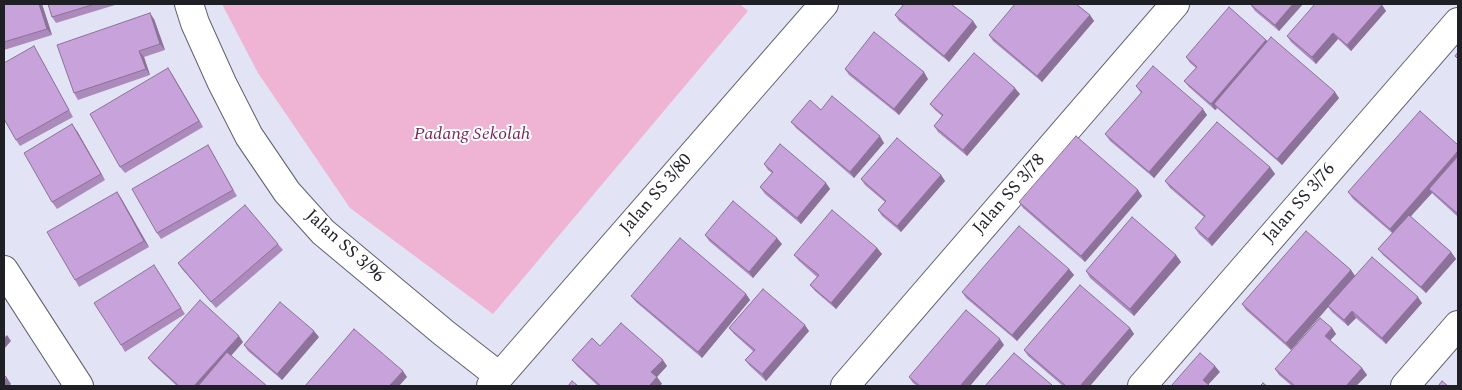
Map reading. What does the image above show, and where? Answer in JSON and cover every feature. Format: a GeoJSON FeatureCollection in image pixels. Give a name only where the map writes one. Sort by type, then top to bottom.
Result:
{"type":"FeatureCollection","features":[{"type":"Feature","properties":{"kind":"street","name":"Jalan SS 3/96"},"geometry":{"type":"LineString","coordinates":[[189,4],[222,82],[245,127],[286,192],[323,232],[444,333],[495,381]]}},
{"type":"Feature","properties":{"kind":"street","name":"Jalan SS 3/80"},"geometry":{"type":"LineString","coordinates":[[495,381],[824,4]]}},
{"type":"Feature","properties":{"kind":"street","name":"Jalan SS 3/78"},"geometry":{"type":"LineString","coordinates":[[845,386],[1175,4]]}},
{"type":"Feature","properties":{"kind":"street","name":"Jalan SS 3/76"},"geometry":{"type":"LineString","coordinates":[[1142,386],[1458,22]]}},
{"type":"Feature","properties":{"kind":"street"},"geometry":{"type":"LineString","coordinates":[[4,270],[79,386]]}},
{"type":"Feature","properties":{"kind":"street"},"geometry":{"type":"LineString","coordinates":[[1405,386],[1458,325]]}},
{"type":"Feature","properties":{"kind":"green space","name":"Padang Sekolah"},"geometry":{"type":"Polygon","coordinates":[[[222,4],[740,4],[748,11],[493,314],[350,208],[258,73],[222,4]]]}},
{"type":"Feature","properties":{"kind":"building"},"geometry":{"type":"Polygon","coordinates":[[[4,4],[39,4],[47,29],[4,42],[4,4]]]}},
{"type":"Feature","properties":{"kind":"building"},"geometry":{"type":"Polygon","coordinates":[[[48,4],[95,4],[52,17],[48,4]]]}},
{"type":"Feature","properties":{"kind":"building"},"geometry":{"type":"Polygon","coordinates":[[[904,4],[951,4],[973,21],[944,56],[895,15],[904,4]]]}},
{"type":"Feature","properties":{"kind":"building"},"geometry":{"type":"Polygon","coordinates":[[[1015,4],[1076,4],[1090,15],[1037,76],[989,35],[1015,4]]]}},
{"type":"Feature","properties":{"kind":"building"},"geometry":{"type":"Polygon","coordinates":[[[1250,4],[1293,4],[1275,25],[1250,4]]]}},
{"type":"Feature","properties":{"kind":"building"},"geometry":{"type":"Polygon","coordinates":[[[1315,4],[1382,5],[1347,45],[1333,33],[1312,57],[1287,36],[1315,4]]]}},
{"type":"Feature","properties":{"kind":"building"},"geometry":{"type":"Polygon","coordinates":[[[1229,7],[1266,40],[1211,104],[1184,81],[1197,67],[1186,57],[1229,7]]]}},
{"type":"Feature","properties":{"kind":"building"},"geometry":{"type":"Polygon","coordinates":[[[150,13],[160,44],[139,51],[146,69],[74,93],[57,45],[150,13]]]}},
{"type":"Feature","properties":{"kind":"building"},"geometry":{"type":"Polygon","coordinates":[[[874,32],[924,72],[894,109],[845,69],[874,32]]]}},
{"type":"Feature","properties":{"kind":"building"},"geometry":{"type":"Polygon","coordinates":[[[1271,37],[1335,92],[1277,159],[1214,104],[1271,37]]]}},
{"type":"Feature","properties":{"kind":"building"},"geometry":{"type":"Polygon","coordinates":[[[34,46],[69,110],[16,140],[4,119],[4,63],[34,46]]]}},
{"type":"Feature","properties":{"kind":"building"},"geometry":{"type":"Polygon","coordinates":[[[974,53],[1015,88],[963,150],[934,126],[943,115],[930,104],[974,53]]]}},
{"type":"Feature","properties":{"kind":"building"},"geometry":{"type":"Polygon","coordinates":[[[1153,66],[1203,109],[1149,172],[1105,134],[1142,92],[1136,86],[1153,66]]]}},
{"type":"Feature","properties":{"kind":"building"},"geometry":{"type":"Polygon","coordinates":[[[168,68],[199,121],[120,167],[90,114],[168,68]]]}},
{"type":"Feature","properties":{"kind":"building"},"geometry":{"type":"Polygon","coordinates":[[[832,96],[880,136],[850,172],[791,122],[810,100],[821,110],[832,96]]]}},
{"type":"Feature","properties":{"kind":"building"},"geometry":{"type":"Polygon","coordinates":[[[1420,111],[1458,145],[1458,151],[1390,229],[1348,192],[1420,111]]]}},
{"type":"Feature","properties":{"kind":"building"},"geometry":{"type":"Polygon","coordinates":[[[1217,122],[1270,167],[1208,239],[1195,228],[1205,216],[1165,181],[1217,122]]]}},
{"type":"Feature","properties":{"kind":"building"},"geometry":{"type":"Polygon","coordinates":[[[72,124],[101,174],[52,202],[24,153],[72,124]]]}},
{"type":"Feature","properties":{"kind":"building"},"geometry":{"type":"Polygon","coordinates":[[[1076,136],[1138,190],[1081,256],[1019,202],[1076,136]]]}},
{"type":"Feature","properties":{"kind":"building"},"geometry":{"type":"Polygon","coordinates":[[[897,138],[941,175],[897,226],[878,210],[886,201],[861,179],[897,138]]]}},
{"type":"Feature","properties":{"kind":"building"},"geometry":{"type":"Polygon","coordinates":[[[780,144],[826,183],[797,218],[760,187],[773,172],[764,164],[780,144]]]}},
{"type":"Feature","properties":{"kind":"building"},"geometry":{"type":"Polygon","coordinates":[[[208,145],[233,190],[157,233],[132,189],[208,145]]]}},
{"type":"Feature","properties":{"kind":"building"},"geometry":{"type":"Polygon","coordinates":[[[1458,156],[1458,214],[1429,189],[1458,156]]]}},
{"type":"Feature","properties":{"kind":"building"},"geometry":{"type":"Polygon","coordinates":[[[117,192],[144,241],[75,280],[47,232],[117,192]]]}},
{"type":"Feature","properties":{"kind":"building"},"geometry":{"type":"Polygon","coordinates":[[[733,201],[777,238],[749,272],[705,235],[733,201]]]}},
{"type":"Feature","properties":{"kind":"building"},"geometry":{"type":"Polygon","coordinates":[[[245,205],[278,244],[211,302],[178,263],[245,205]]]}},
{"type":"Feature","properties":{"kind":"building"},"geometry":{"type":"Polygon","coordinates":[[[832,210],[877,248],[831,303],[810,285],[819,275],[794,255],[832,210]]]}},
{"type":"Feature","properties":{"kind":"building"},"geometry":{"type":"Polygon","coordinates":[[[1409,215],[1451,252],[1421,287],[1378,249],[1409,215]]]}},
{"type":"Feature","properties":{"kind":"building"},"geometry":{"type":"Polygon","coordinates":[[[1132,217],[1176,255],[1130,309],[1086,271],[1132,217]]]}},
{"type":"Feature","properties":{"kind":"building"},"geometry":{"type":"Polygon","coordinates":[[[1019,226],[1069,269],[1012,335],[962,292],[1019,226]]]}},
{"type":"Feature","properties":{"kind":"building"},"geometry":{"type":"Polygon","coordinates":[[[1306,231],[1351,270],[1286,343],[1242,304],[1306,231]]]}},
{"type":"Feature","properties":{"kind":"building"},"geometry":{"type":"Polygon","coordinates":[[[680,238],[746,294],[698,352],[631,296],[680,238]]]}},
{"type":"Feature","properties":{"kind":"building"},"geometry":{"type":"Polygon","coordinates":[[[1372,257],[1418,297],[1382,338],[1352,311],[1344,320],[1328,306],[1372,257]]]}},
{"type":"Feature","properties":{"kind":"building"},"geometry":{"type":"Polygon","coordinates":[[[154,265],[181,308],[121,345],[94,303],[154,265]]]}},
{"type":"Feature","properties":{"kind":"building"},"geometry":{"type":"Polygon","coordinates":[[[1080,285],[1130,328],[1080,386],[1066,386],[1024,350],[1080,285]]]}},
{"type":"Feature","properties":{"kind":"building"},"geometry":{"type":"Polygon","coordinates":[[[763,289],[805,325],[762,374],[745,360],[755,350],[729,328],[763,289]]]}},
{"type":"Feature","properties":{"kind":"building"},"geometry":{"type":"Polygon","coordinates":[[[200,300],[239,336],[194,386],[179,386],[148,358],[200,300]]]}},
{"type":"Feature","properties":{"kind":"building"},"geometry":{"type":"Polygon","coordinates":[[[280,302],[314,331],[277,374],[244,345],[280,302]]]}},
{"type":"Feature","properties":{"kind":"building"},"geometry":{"type":"Polygon","coordinates":[[[966,310],[1000,339],[960,386],[920,386],[909,377],[966,310]]]}},
{"type":"Feature","properties":{"kind":"building"},"geometry":{"type":"Polygon","coordinates":[[[1320,318],[1332,328],[1325,336],[1362,368],[1346,386],[1295,386],[1275,369],[1320,318]]]}},
{"type":"Feature","properties":{"kind":"building"},"geometry":{"type":"Polygon","coordinates":[[[621,323],[663,360],[651,372],[657,377],[649,386],[601,386],[572,360],[592,338],[600,346],[621,323]]]}},
{"type":"Feature","properties":{"kind":"building"},"geometry":{"type":"Polygon","coordinates":[[[354,329],[403,371],[389,386],[305,386],[354,329]]]}},
{"type":"Feature","properties":{"kind":"building"},"geometry":{"type":"Polygon","coordinates":[[[227,352],[267,386],[198,386],[227,352]]]}},
{"type":"Feature","properties":{"kind":"building"},"geometry":{"type":"Polygon","coordinates":[[[1014,353],[1052,385],[985,386],[1014,353]]]}},
{"type":"Feature","properties":{"kind":"building"},"geometry":{"type":"Polygon","coordinates":[[[1200,353],[1215,366],[1203,380],[1210,386],[1171,386],[1200,353]]]}},
{"type":"Feature","properties":{"kind":"building"},"geometry":{"type":"Polygon","coordinates":[[[572,381],[578,386],[568,386],[572,381]]]}},
{"type":"Feature","properties":{"kind":"building"},"geometry":{"type":"Polygon","coordinates":[[[1442,381],[1448,386],[1438,386],[1442,381]]]}}]}
